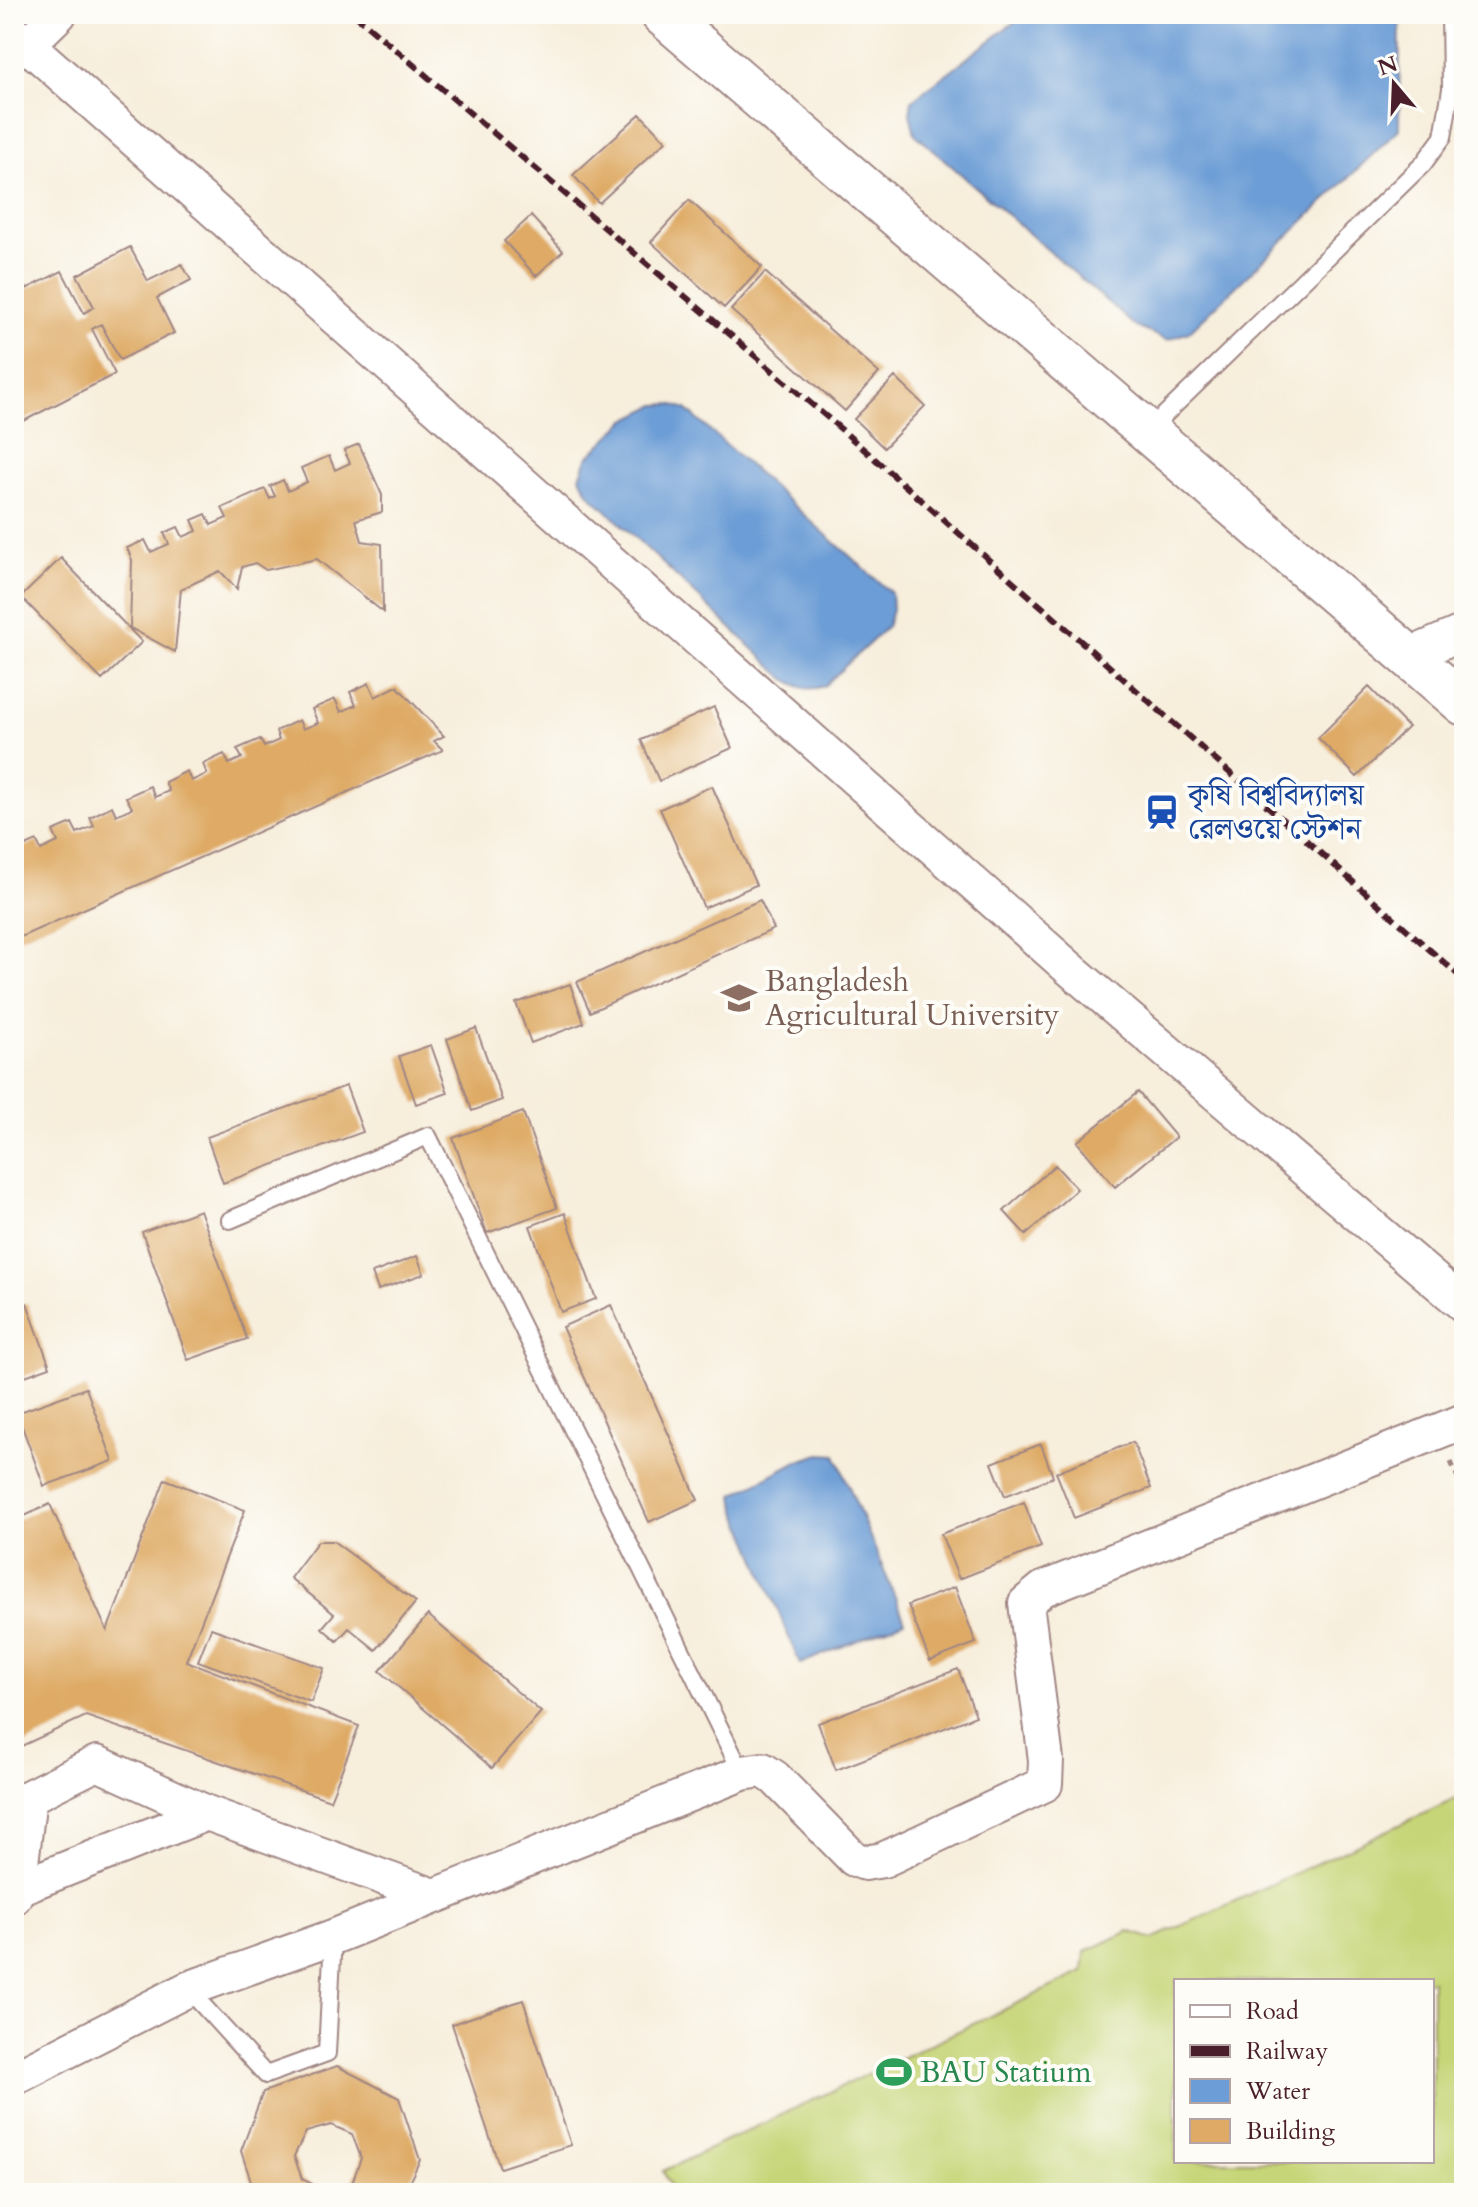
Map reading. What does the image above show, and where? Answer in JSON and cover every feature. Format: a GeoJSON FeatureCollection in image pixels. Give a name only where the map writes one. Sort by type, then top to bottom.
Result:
{"type":"FeatureCollection","features":[{"type":"Feature","properties":{"kind":"street"},"geometry":{"type":"LineString","coordinates":[[59,14],[18,43],[1069,968],[1464,1305]]}},
{"type":"Feature","properties":{"kind":"street"},"geometry":{"type":"LineString","coordinates":[[662,14],[1464,704]]}},
{"type":"Feature","properties":{"kind":"street"},"geometry":{"type":"LineString","coordinates":[[1408,656],[1464,632]]}},
{"type":"Feature","properties":{"kind":"street"},"geometry":{"type":"LineString","coordinates":[[14,2078],[188,1989],[333,1937],[742,1773],[763,1770],[775,1778],[847,1853],[865,1863],[899,1853],[1045,1784],[1047,1773],[1026,1603],[1031,1596],[1464,1421]]}},
{"type":"Feature","properties":{"kind":"street"},"geometry":{"type":"LineString","coordinates":[[16,1893],[29,1797],[97,1763],[207,1813],[434,1896]]}},
{"type":"Feature","properties":{"kind":"street"},"geometry":{"type":"LineString","coordinates":[[16,1893],[207,1813]]}},
{"type":"Feature","properties":{"kind":"lane"},"geometry":{"type":"LineString","coordinates":[[1149,430],[1423,164],[1443,137],[1451,89],[1450,14]]}},
{"type":"Feature","properties":{"kind":"lane"},"geometry":{"type":"LineString","coordinates":[[230,1220],[428,1136],[742,1773]]}},
{"type":"Feature","properties":{"kind":"lane"},"geometry":{"type":"LineString","coordinates":[[188,1989],[266,2075],[327,2053],[333,1937]]}},
{"type":"Feature","properties":{"kind":"green space"},"geometry":{"type":"Polygon","coordinates":[[[1464,1795],[1464,2193],[674,2193],[663,2171],[1083,1972],[1085,1952],[1129,1931],[1153,1939],[1464,1795]]]}},
{"type":"Feature","properties":{"kind":"water"},"geometry":{"type":"Polygon","coordinates":[[[1025,14],[1400,14],[1399,129],[1189,332],[1167,340],[1136,327],[915,134],[910,114],[912,100],[1025,14]]]}},
{"type":"Feature","properties":{"kind":"water"},"geometry":{"type":"Polygon","coordinates":[[[671,404],[686,409],[891,593],[892,610],[887,627],[824,686],[803,688],[784,678],[589,494],[580,477],[587,458],[626,420],[656,405],[671,404]]]}},
{"type":"Feature","properties":{"kind":"water"},"geometry":{"type":"Polygon","coordinates":[[[820,1454],[836,1455],[905,1621],[800,1664],[736,1509],[734,1495],[795,1462],[820,1454]]]}},
{"type":"Feature","properties":{"kind":"building"},"geometry":{"type":"Polygon","coordinates":[[[640,114],[666,141],[599,203],[573,175],[640,114]]]}},
{"type":"Feature","properties":{"kind":"building"},"geometry":{"type":"Polygon","coordinates":[[[689,200],[762,267],[724,308],[651,242],[689,200]]]}},
{"type":"Feature","properties":{"kind":"building"},"geometry":{"type":"Polygon","coordinates":[[[531,216],[563,251],[536,276],[504,241],[531,216]]]}},
{"type":"Feature","properties":{"kind":"building"},"geometry":{"type":"Polygon","coordinates":[[[130,247],[148,281],[182,264],[191,280],[157,298],[174,333],[120,360],[101,324],[92,329],[115,374],[14,426],[14,295],[62,271],[84,313],[94,307],[77,275],[130,247]]]}},
{"type":"Feature","properties":{"kind":"building"},"geometry":{"type":"Polygon","coordinates":[[[765,272],[879,373],[845,411],[731,310],[765,272]]]}},
{"type":"Feature","properties":{"kind":"building"},"geometry":{"type":"Polygon","coordinates":[[[895,377],[925,406],[884,448],[854,419],[895,377]]]}},
{"type":"Feature","properties":{"kind":"building"},"geometry":{"type":"Polygon","coordinates":[[[359,444],[382,495],[382,512],[356,520],[362,541],[382,544],[383,612],[317,559],[266,570],[255,563],[242,567],[237,589],[220,571],[181,589],[175,652],[130,628],[132,560],[127,548],[145,540],[151,552],[169,544],[164,533],[178,527],[183,537],[197,531],[192,520],[206,514],[211,525],[227,518],[222,508],[265,489],[270,499],[275,496],[270,486],[283,480],[288,491],[307,482],[301,468],[329,456],[335,470],[350,463],[344,450],[359,444]]]}},
{"type":"Feature","properties":{"kind":"building"},"geometry":{"type":"Polygon","coordinates":[[[61,558],[142,642],[102,680],[21,597],[61,558]]]}},
{"type":"Feature","properties":{"kind":"building"},"geometry":{"type":"Polygon","coordinates":[[[369,683],[375,697],[397,686],[444,736],[434,741],[443,750],[16,939],[14,862],[18,860],[14,851],[37,841],[41,850],[58,842],[53,831],[72,823],[77,833],[94,826],[90,817],[112,806],[116,815],[132,808],[126,797],[150,786],[155,797],[169,791],[165,782],[187,771],[191,781],[207,774],[203,764],[224,754],[229,764],[242,758],[237,749],[260,739],[264,747],[279,740],[276,731],[299,720],[303,729],[318,723],[312,709],[335,699],[341,712],[356,705],[350,692],[369,683]]]}},
{"type":"Feature","properties":{"kind":"building"},"geometry":{"type":"Polygon","coordinates":[[[1369,687],[1408,727],[1357,777],[1318,738],[1369,687]]]}},
{"type":"Feature","properties":{"kind":"building"},"geometry":{"type":"Polygon","coordinates":[[[714,707],[732,748],[659,781],[641,740],[714,707]]]}},
{"type":"Feature","properties":{"kind":"building"},"geometry":{"type":"Polygon","coordinates":[[[712,786],[756,885],[704,908],[660,809],[712,786]]]}},
{"type":"Feature","properties":{"kind":"building"},"geometry":{"type":"Polygon","coordinates":[[[760,900],[774,929],[590,1012],[577,982],[760,900]]]}},
{"type":"Feature","properties":{"kind":"building"},"geometry":{"type":"Polygon","coordinates":[[[570,984],[584,1023],[531,1043],[516,1003],[570,984]]]}},
{"type":"Feature","properties":{"kind":"building"},"geometry":{"type":"Polygon","coordinates":[[[476,1028],[502,1100],[472,1111],[447,1039],[476,1028]]]}},
{"type":"Feature","properties":{"kind":"building"},"geometry":{"type":"Polygon","coordinates":[[[431,1045],[448,1093],[416,1104],[399,1056],[431,1045]]]}},
{"type":"Feature","properties":{"kind":"building"},"geometry":{"type":"Polygon","coordinates":[[[346,1086],[363,1132],[223,1183],[207,1137],[346,1086]]]}},
{"type":"Feature","properties":{"kind":"building"},"geometry":{"type":"Polygon","coordinates":[[[1138,1092],[1176,1137],[1115,1187],[1077,1142],[1138,1092]]]}},
{"type":"Feature","properties":{"kind":"building"},"geometry":{"type":"Polygon","coordinates":[[[523,1112],[557,1208],[487,1233],[453,1138],[523,1112]]]}},
{"type":"Feature","properties":{"kind":"building"},"geometry":{"type":"Polygon","coordinates":[[[1055,1165],[1077,1189],[1026,1235],[1004,1211],[1055,1165]]]}},
{"type":"Feature","properties":{"kind":"building"},"geometry":{"type":"Polygon","coordinates":[[[200,1210],[247,1339],[188,1360],[142,1232],[200,1210]]]}},
{"type":"Feature","properties":{"kind":"building"},"geometry":{"type":"Polygon","coordinates":[[[565,1213],[596,1299],[561,1312],[530,1226],[565,1213]]]}},
{"type":"Feature","properties":{"kind":"building"},"geometry":{"type":"Polygon","coordinates":[[[417,1256],[424,1274],[378,1290],[372,1273],[417,1256]]]}},
{"type":"Feature","properties":{"kind":"building"},"geometry":{"type":"Polygon","coordinates":[[[27,1303],[50,1367],[14,1380],[14,1308],[27,1303]]]}},
{"type":"Feature","properties":{"kind":"building"},"geometry":{"type":"Polygon","coordinates":[[[611,1305],[698,1500],[649,1522],[562,1327],[611,1305]]]}},
{"type":"Feature","properties":{"kind":"building"},"geometry":{"type":"Polygon","coordinates":[[[86,1388],[113,1461],[44,1486],[17,1413],[86,1388]]]}},
{"type":"Feature","properties":{"kind":"building"},"geometry":{"type":"Polygon","coordinates":[[[1133,1442],[1151,1488],[1074,1518],[1056,1472],[1133,1442]]]}},
{"type":"Feature","properties":{"kind":"building"},"geometry":{"type":"Polygon","coordinates":[[[1041,1444],[1053,1477],[1005,1496],[992,1463],[1041,1444]]]}},
{"type":"Feature","properties":{"kind":"building"},"geometry":{"type":"Polygon","coordinates":[[[165,1479],[245,1510],[186,1661],[359,1726],[330,1800],[86,1716],[17,1748],[14,1756],[14,1521],[50,1504],[107,1631],[165,1479]]]}},
{"type":"Feature","properties":{"kind":"building"},"geometry":{"type":"Polygon","coordinates":[[[1024,1502],[1041,1547],[959,1579],[941,1534],[1024,1502]]]}},
{"type":"Feature","properties":{"kind":"building"},"geometry":{"type":"Polygon","coordinates":[[[318,1541],[333,1541],[416,1602],[376,1650],[349,1628],[337,1641],[322,1628],[334,1614],[290,1578],[318,1541]]]}},
{"type":"Feature","properties":{"kind":"building"},"geometry":{"type":"Polygon","coordinates":[[[955,1587],[976,1643],[930,1661],[908,1605],[955,1587]]]}},
{"type":"Feature","properties":{"kind":"building"},"geometry":{"type":"Polygon","coordinates":[[[428,1615],[541,1712],[492,1768],[380,1671],[428,1615]]]}},
{"type":"Feature","properties":{"kind":"building"},"geometry":{"type":"Polygon","coordinates":[[[211,1628],[324,1668],[311,1702],[198,1661],[211,1628]]]}},
{"type":"Feature","properties":{"kind":"building"},"geometry":{"type":"Polygon","coordinates":[[[958,1669],[976,1716],[836,1770],[818,1723],[958,1669]]]}},
{"type":"Feature","properties":{"kind":"building"},"geometry":{"type":"Polygon","coordinates":[[[523,2000],[571,2145],[500,2168],[452,2024],[523,2000]]]}},
{"type":"Feature","properties":{"kind":"building"},"geometry":{"type":"Polygon","coordinates":[[[337,2066],[399,2098],[420,2160],[404,2193],[255,2193],[241,2151],[263,2092],[337,2066]],[[331,2125],[306,2132],[294,2156],[302,2179],[326,2191],[352,2183],[361,2158],[352,2134],[331,2125]]]}},
{"type":"Feature","properties":{"kind":"railway"},"geometry":{"type":"LineString","coordinates":[[354,14],[842,430],[1464,980]]}},
{"type":"Feature","properties":{"kind":"place","name":"কৃষি বিশ্ববিদ্যালয় রেলওয়ে স্টেশন"},"geometry":{"type":"Point","coordinates":[1162,812]}},
{"type":"Feature","properties":{"kind":"place","name":"Bangladesh Agricultural University"},"geometry":{"type":"Point","coordinates":[739,998]}},
{"type":"Feature","properties":{"kind":"place","name":"BAU Statium"},"geometry":{"type":"Point","coordinates":[894,2072]}}]}
